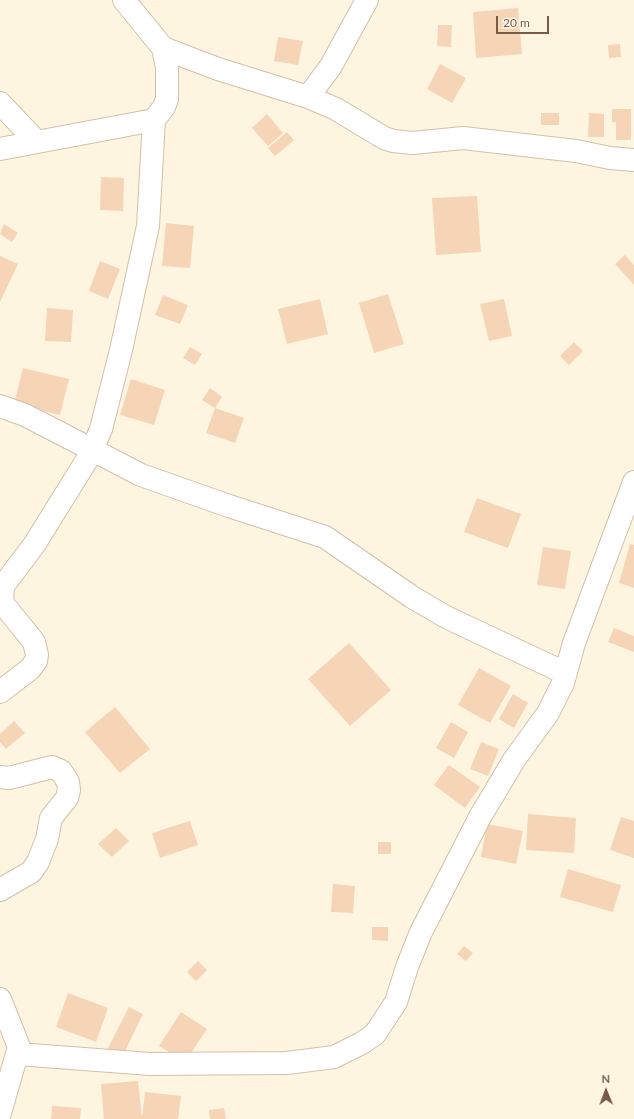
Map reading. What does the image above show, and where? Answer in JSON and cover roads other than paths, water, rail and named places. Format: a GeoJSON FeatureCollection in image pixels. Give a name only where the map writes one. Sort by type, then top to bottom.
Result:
{"type":"FeatureCollection","features":[{"type":"Feature","properties":{"kind":"street"},"geometry":{"type":"LineString","coordinates":[[0,692],[30,669],[36,661],[37,655],[34,642],[1,601],[3,586],[34,545],[94,450],[101,429],[121,350],[148,226],[154,120],[164,107],[167,99],[167,68],[163,48],[124,0]]}},
{"type":"Feature","properties":{"kind":"street"},"geometry":{"type":"LineString","coordinates":[[308,97],[331,66],[367,0]]}},
{"type":"Feature","properties":{"kind":"street"},"geometry":{"type":"LineString","coordinates":[[163,48],[218,69],[308,97],[336,109],[384,138],[393,141],[413,142],[463,138],[576,151],[610,158],[634,160]]}},
{"type":"Feature","properties":{"kind":"street"},"geometry":{"type":"LineString","coordinates":[[0,103],[36,141]]}},
{"type":"Feature","properties":{"kind":"street"},"geometry":{"type":"LineString","coordinates":[[0,149],[154,120]]}},
{"type":"Feature","properties":{"kind":"street"},"geometry":{"type":"LineString","coordinates":[[0,406],[25,415],[141,475],[324,537],[412,597],[446,617],[565,673]]}},
{"type":"Feature","properties":{"kind":"street"},"geometry":{"type":"LineString","coordinates":[[18,1054],[150,1064],[287,1063],[334,1057],[362,1043],[379,1028],[396,1002],[420,932],[444,886],[495,791],[548,713],[563,683],[565,673],[634,482]]}},
{"type":"Feature","properties":{"kind":"street"},"geometry":{"type":"LineString","coordinates":[[0,777],[9,778],[52,767],[61,771],[68,782],[69,790],[67,798],[51,818],[47,839],[38,862],[31,872],[0,890]]}},
{"type":"Feature","properties":{"kind":"street"},"geometry":{"type":"LineString","coordinates":[[0,999],[18,1042],[18,1054],[0,1113]]}}]}
